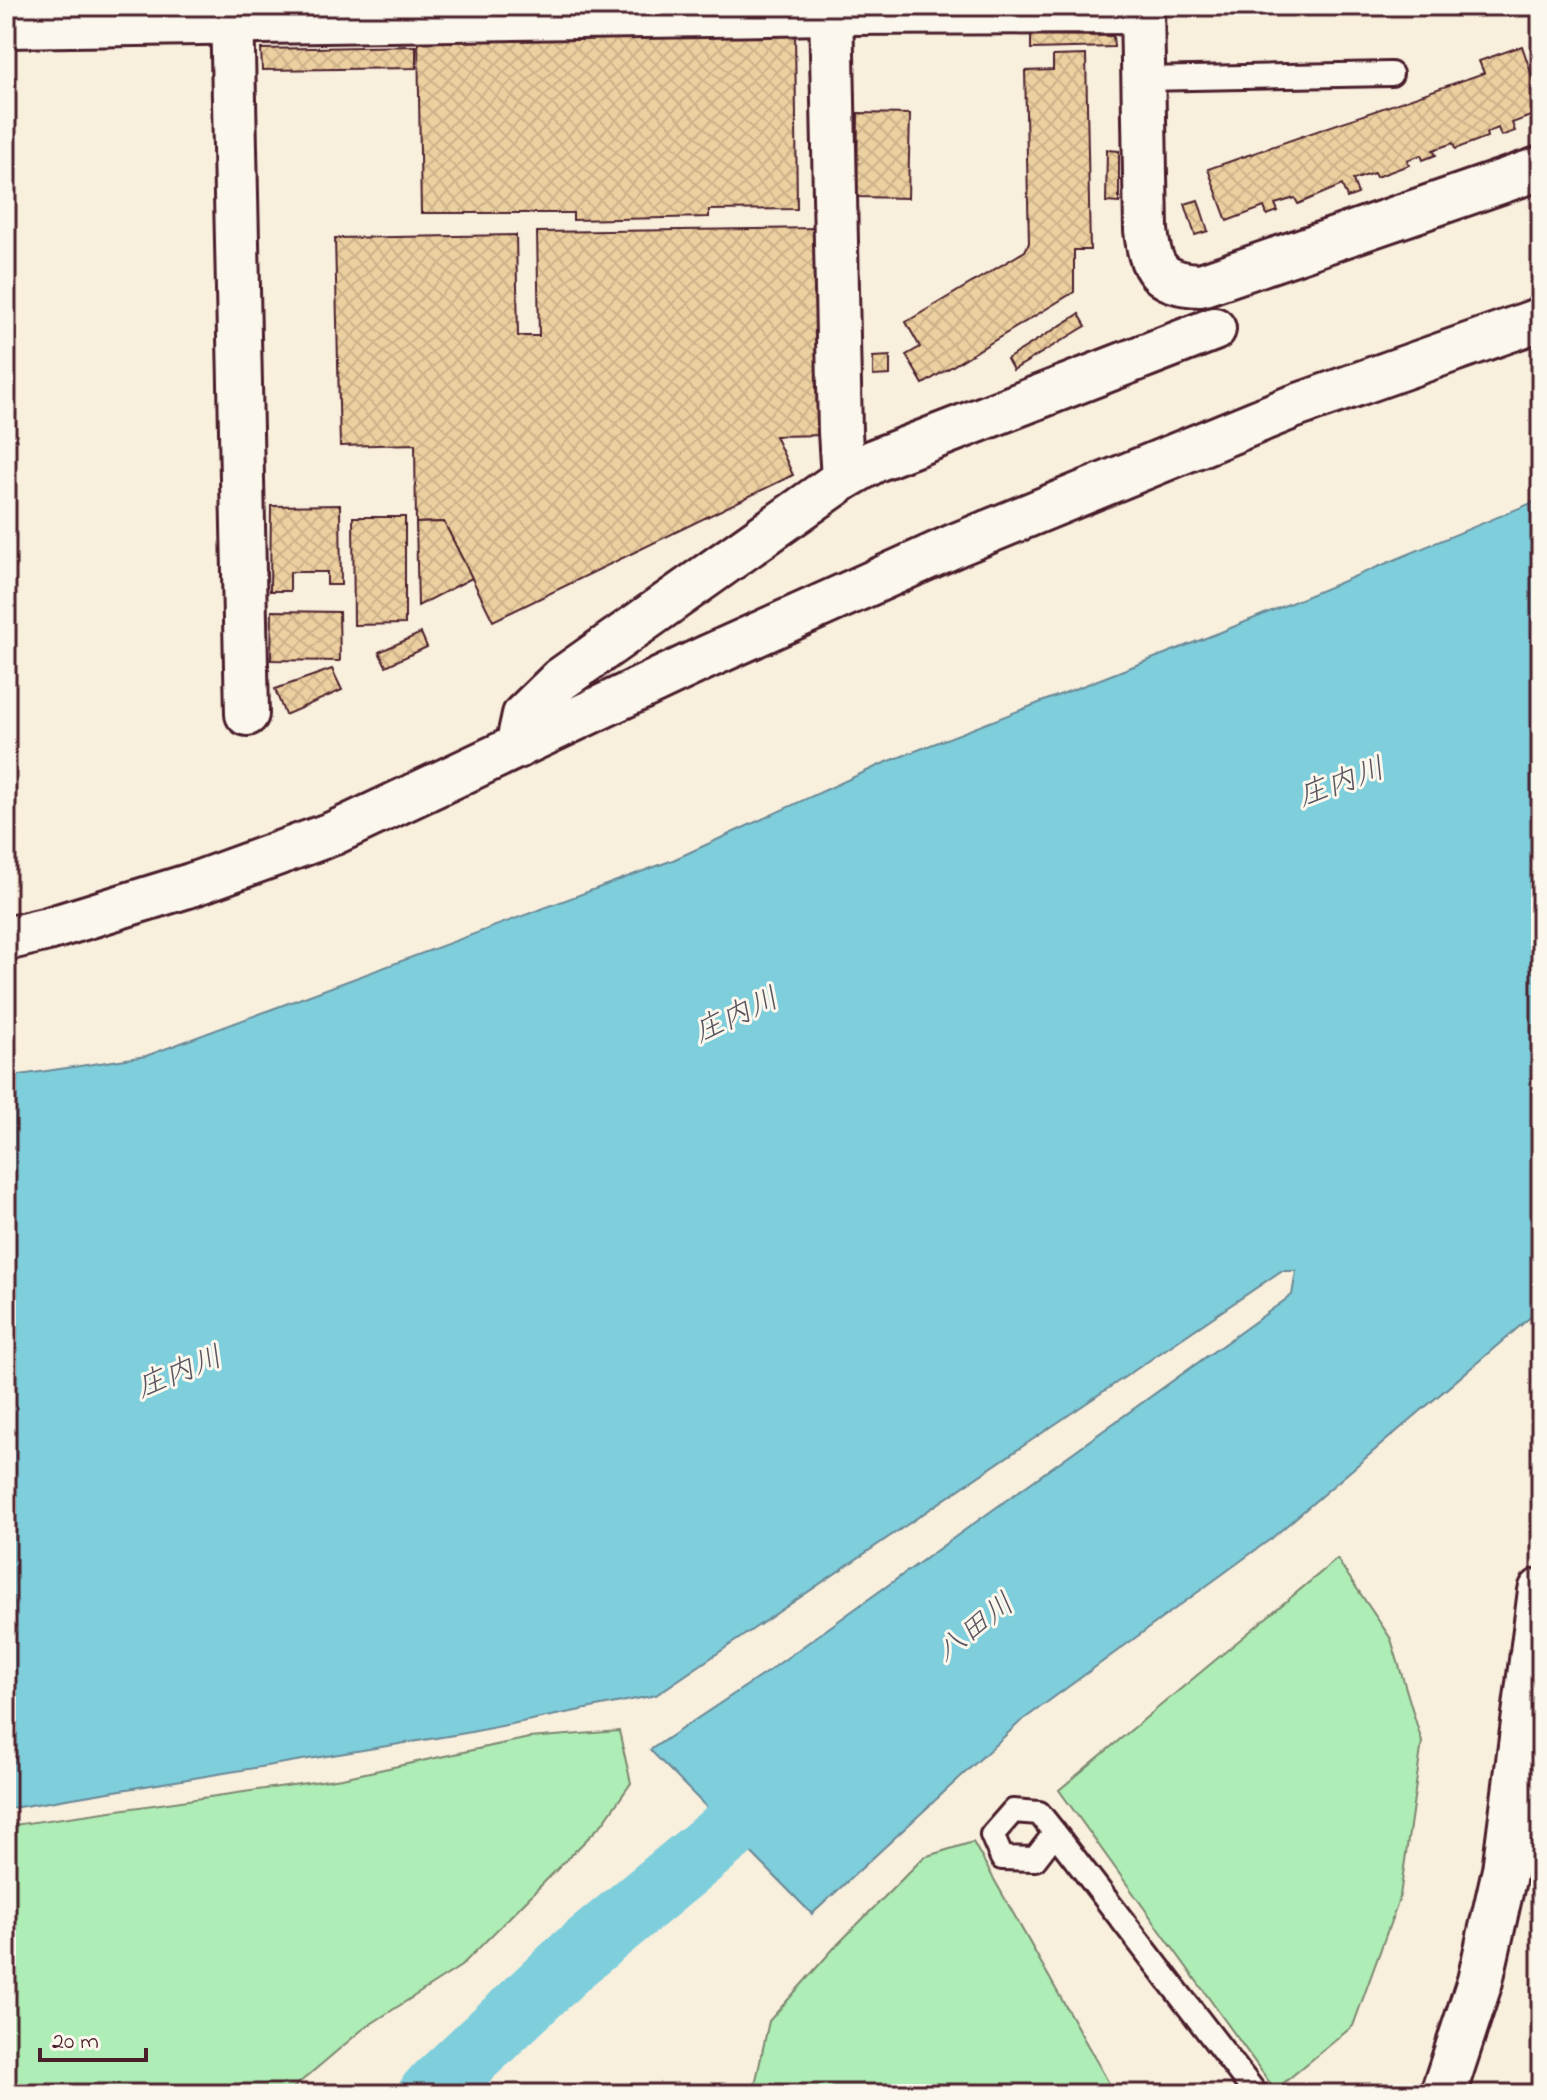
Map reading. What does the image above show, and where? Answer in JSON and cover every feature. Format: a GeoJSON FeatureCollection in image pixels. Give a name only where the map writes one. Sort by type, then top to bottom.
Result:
{"type":"FeatureCollection","features":[{"type":"Feature","properties":{"kind":"main road"},"geometry":{"type":"LineString","coordinates":[[1443,2094],[1480,1981],[1505,1870],[1541,1591]]}},
{"type":"Feature","properties":{"kind":"street"},"geometry":{"type":"LineString","coordinates":[[6,26],[232,14],[1142,9],[1149,257],[1164,276],[1180,285],[1201,285],[1541,168]]}},
{"type":"Feature","properties":{"kind":"street"},"geometry":{"type":"LineString","coordinates":[[831,10],[843,479]]}},
{"type":"Feature","properties":{"kind":"street"},"geometry":{"type":"LineString","coordinates":[[232,14],[247,714]]}},
{"type":"Feature","properties":{"kind":"street"},"geometry":{"type":"LineString","coordinates":[[6,939],[191,885],[334,833],[707,657],[956,545],[1290,408],[1541,319]]}},
{"type":"Feature","properties":{"kind":"street"},"geometry":{"type":"LineString","coordinates":[[517,747],[524,715],[561,679],[843,479],[876,460],[1214,329]]}},
{"type":"Feature","properties":{"kind":"lane"},"geometry":{"type":"LineString","coordinates":[[1143,79],[1391,74]]}},
{"type":"Feature","properties":{"kind":"lane"},"geometry":{"type":"LineString","coordinates":[[1055,1833],[1256,2094]]}},
{"type":"Feature","properties":{"kind":"green space"},"geometry":{"type":"Polygon","coordinates":[[[1337,1559],[1391,1639],[1422,1742],[1400,1896],[1353,2026],[1275,2090],[1059,1790],[1337,1559]]]}},
{"type":"Feature","properties":{"kind":"green space"},"geometry":{"type":"Polygon","coordinates":[[[619,1731],[631,1783],[603,1823],[461,1966],[363,2029],[286,2094],[6,2094],[6,1826],[342,1778],[529,1738],[619,1731]]]}},
{"type":"Feature","properties":{"kind":"green space"},"geometry":{"type":"Polygon","coordinates":[[[973,1842],[1115,2094],[753,2094],[769,2021],[835,1947],[924,1857],[973,1842]]]}},
{"type":"Feature","properties":{"kind":"water","name":"庄内川"},"geometry":{"type":"Polygon","coordinates":[[[1541,499],[1541,1308],[1272,1538],[1020,1722],[812,1914],[650,1750],[770,1670],[1292,1295],[1296,1271],[1281,1271],[656,1695],[466,1733],[6,1809],[6,1077],[146,1056],[673,860],[882,764],[1221,632],[1541,499]]]}},
{"type":"Feature","properties":{"kind":"building"},"geometry":{"type":"Polygon","coordinates":[[[795,28],[797,209],[709,210],[709,217],[573,220],[573,213],[421,213],[418,37],[795,28]]]}},
{"type":"Feature","properties":{"kind":"building"},"geometry":{"type":"Polygon","coordinates":[[[1031,35],[1113,36],[1114,47],[1031,49],[1031,35]]]}},
{"type":"Feature","properties":{"kind":"building"},"geometry":{"type":"Polygon","coordinates":[[[416,46],[416,68],[262,70],[261,49],[416,46]]]}},
{"type":"Feature","properties":{"kind":"building"},"geometry":{"type":"Polygon","coordinates":[[[1522,46],[1541,102],[1541,112],[1512,123],[1515,131],[1501,136],[1498,128],[1486,133],[1487,137],[1455,149],[1453,143],[1433,150],[1436,155],[1423,160],[1421,155],[1407,160],[1409,165],[1376,177],[1374,173],[1353,180],[1358,194],[1347,198],[1342,185],[1298,204],[1295,198],[1275,204],[1278,211],[1267,215],[1264,207],[1227,221],[1208,169],[1484,73],[1479,61],[1522,46]]]}},
{"type":"Feature","properties":{"kind":"building"},"geometry":{"type":"Polygon","coordinates":[[[1086,55],[1090,250],[1074,250],[1074,292],[923,384],[906,355],[920,347],[906,322],[1025,251],[1029,243],[1025,71],[1053,70],[1053,56],[1086,55]]]}},
{"type":"Feature","properties":{"kind":"building"},"geometry":{"type":"Polygon","coordinates":[[[858,113],[910,114],[908,198],[857,197],[858,113]]]}},
{"type":"Feature","properties":{"kind":"building"},"geometry":{"type":"Polygon","coordinates":[[[1107,150],[1119,151],[1119,203],[1106,202],[1107,150]]]}},
{"type":"Feature","properties":{"kind":"building"},"geometry":{"type":"Polygon","coordinates":[[[1198,200],[1208,231],[1195,235],[1185,204],[1198,200]]]}},
{"type":"Feature","properties":{"kind":"building"},"geometry":{"type":"Polygon","coordinates":[[[817,228],[828,435],[775,436],[793,475],[493,621],[444,522],[416,523],[415,444],[340,446],[335,238],[516,235],[518,336],[539,336],[537,232],[817,228]]]}},
{"type":"Feature","properties":{"kind":"building"},"geometry":{"type":"Polygon","coordinates":[[[1079,314],[1086,326],[1013,370],[1007,359],[1079,314]]]}},
{"type":"Feature","properties":{"kind":"building"},"geometry":{"type":"Polygon","coordinates":[[[890,356],[890,375],[873,376],[873,357],[890,356]]]}},
{"type":"Feature","properties":{"kind":"building"},"geometry":{"type":"Polygon","coordinates":[[[340,505],[341,585],[327,585],[327,572],[290,572],[290,591],[270,591],[271,506],[340,505]]]}},
{"type":"Feature","properties":{"kind":"building"},"geometry":{"type":"Polygon","coordinates":[[[353,517],[405,517],[405,624],[354,625],[353,517]]]}},
{"type":"Feature","properties":{"kind":"building"},"geometry":{"type":"Polygon","coordinates":[[[444,522],[472,578],[418,606],[416,523],[444,522]]]}},
{"type":"Feature","properties":{"kind":"building"},"geometry":{"type":"Polygon","coordinates":[[[272,611],[339,612],[340,661],[271,660],[272,611]]]}},
{"type":"Feature","properties":{"kind":"building"},"geometry":{"type":"Polygon","coordinates":[[[421,633],[427,647],[386,666],[379,652],[421,633]]]}},
{"type":"Feature","properties":{"kind":"building"},"geometry":{"type":"Polygon","coordinates":[[[332,669],[342,690],[285,715],[275,689],[332,669]]]}},
{"type":"Feature","properties":{"kind":"waterway","name":"八田川"},"geometry":{"type":"LineString","coordinates":[[430,2094],[572,1960],[796,1775]]}}]}
